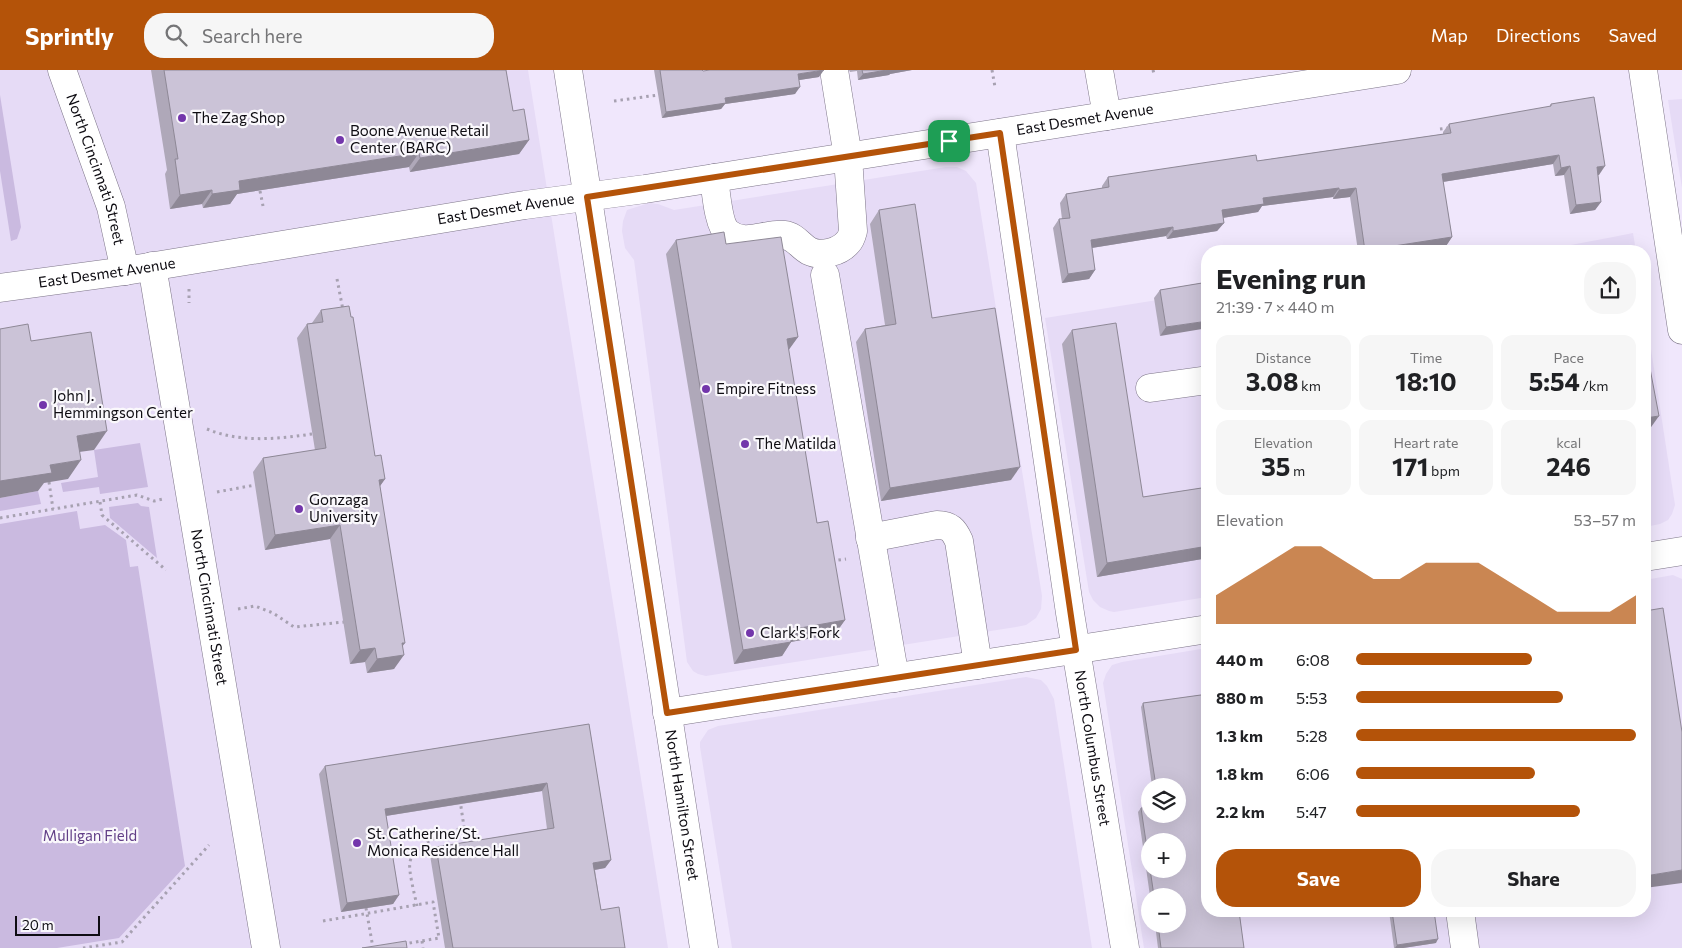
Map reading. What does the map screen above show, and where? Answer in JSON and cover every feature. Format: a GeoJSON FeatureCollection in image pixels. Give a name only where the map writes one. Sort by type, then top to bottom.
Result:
{"type":"FeatureCollection","features":[{"type":"Feature","properties":{"kind":"street","name":"North Cincinnati Street"},"geometry":{"type":"LineString","coordinates":[[62,70],[111,208],[125,271]]}},
{"type":"Feature","properties":{"kind":"street","name":"North Hamilton Street"},"geometry":{"type":"LineString","coordinates":[[568,70],[704,948]]}},
{"type":"Feature","properties":{"kind":"street"},"geometry":{"type":"LineString","coordinates":[[714,178],[721,222],[726,232],[735,238],[745,240],[781,234],[788,236],[810,251],[820,254],[841,248],[849,241],[853,232],[848,157],[834,70]]}},
{"type":"Feature","properties":{"kind":"street"},"geometry":{"type":"LineString","coordinates":[[1099,70],[1107,116]]}},
{"type":"Feature","properties":{"kind":"street","name":"East Desmet Avenue"},"geometry":{"type":"LineString","coordinates":[[0,288],[125,271],[525,205],[714,178],[1397,70]]}},
{"type":"Feature","properties":{"kind":"street"},"geometry":{"type":"LineString","coordinates":[[1643,70],[1682,330]]}},
{"type":"Feature","properties":{"kind":"street","name":"North Columbus Street"},"geometry":{"type":"LineString","coordinates":[[1000,133],[1076,650],[1125,948]]}},
{"type":"Feature","properties":{"kind":"street","name":"North Cincinnati Street"},"geometry":{"type":"LineString","coordinates":[[152,266],[203,494],[260,947]]}},
{"type":"Feature","properties":{"kind":"street"},"geometry":{"type":"LineString","coordinates":[[825,275],[862,548],[895,678]]}},
{"type":"Feature","properties":{"kind":"street"},"geometry":{"type":"LineString","coordinates":[[1150,388],[1201,381]]}},
{"type":"Feature","properties":{"kind":"street"},"geometry":{"type":"LineString","coordinates":[[862,548],[936,525],[946,525],[955,531],[978,665]]}},
{"type":"Feature","properties":{"kind":"street"},"geometry":{"type":"LineString","coordinates":[[1651,556],[1682,551]]}},
{"type":"Feature","properties":{"kind":"street"},"geometry":{"type":"LineString","coordinates":[[667,713],[1201,630]]}},
{"type":"Feature","properties":{"kind":"street"},"geometry":{"type":"LineString","coordinates":[[1461,917],[1464,948]]}},
{"type":"Feature","properties":{"kind":"path"},"geometry":{"type":"LineString","coordinates":[[992,70],[995,87]]}},
{"type":"Feature","properties":{"kind":"path"},"geometry":{"type":"LineString","coordinates":[[614,101],[658,95]]}},
{"type":"Feature","properties":{"kind":"path"},"geometry":{"type":"LineString","coordinates":[[1440,129],[1450,128]]}},
{"type":"Feature","properties":{"kind":"path"},"geometry":{"type":"LineString","coordinates":[[260,191],[263,206]]}},
{"type":"Feature","properties":{"kind":"path"},"geometry":{"type":"LineString","coordinates":[[337,279],[344,318]]}},
{"type":"Feature","properties":{"kind":"path"},"geometry":{"type":"LineString","coordinates":[[189,289],[189,302]]}},
{"type":"Feature","properties":{"kind":"path"},"geometry":{"type":"LineString","coordinates":[[202,427],[220,434],[251,438],[279,438],[312,434]]}},
{"type":"Feature","properties":{"kind":"path"},"geometry":{"type":"LineString","coordinates":[[49,482],[53,509]]}},
{"type":"Feature","properties":{"kind":"path"},"geometry":{"type":"LineString","coordinates":[[0,518],[136,495],[154,500],[255,485]]}},
{"type":"Feature","properties":{"kind":"path"},"geometry":{"type":"LineString","coordinates":[[100,502],[102,516],[166,570]]}},
{"type":"Feature","properties":{"kind":"path"},"geometry":{"type":"LineString","coordinates":[[824,563],[862,548]]}},
{"type":"Feature","properties":{"kind":"path"},"geometry":{"type":"LineString","coordinates":[[235,610],[254,606],[273,613],[294,627],[344,622]]}},
{"type":"Feature","properties":{"kind":"path"},"geometry":{"type":"LineString","coordinates":[[417,906],[409,864],[414,852],[432,839],[464,828],[459,796]]}},
{"type":"Feature","properties":{"kind":"path"},"geometry":{"type":"LineString","coordinates":[[83,948],[122,942],[210,845]]}},
{"type":"Feature","properties":{"kind":"path"},"geometry":{"type":"LineString","coordinates":[[366,901],[373,948]]}},
{"type":"Feature","properties":{"kind":"path"},"geometry":{"type":"LineString","coordinates":[[323,921],[433,902],[439,938],[403,944]]}},
{"type":"Feature","properties":{"kind":"path"},"geometry":{"type":"LineString","coordinates":[[422,941],[423,948]]}},
{"type":"Feature","properties":{"kind":"shaded area","name":"Gonzaga University"},"geometry":{"type":"Polygon","coordinates":[[[0,70],[528,70],[668,948],[0,948],[0,70]]]}},
{"type":"Feature","properties":{"kind":"shaded area"},"geometry":{"type":"Polygon","coordinates":[[[1682,99],[1682,188],[1668,100],[1682,99]]]}},
{"type":"Feature","properties":{"kind":"shaded area"},"geometry":{"type":"Polygon","coordinates":[[[946,167],[957,167],[966,171],[976,183],[1042,596],[1041,609],[1036,618],[1026,625],[1016,627],[706,676],[698,674],[693,671],[687,662],[634,260],[625,248],[622,231],[627,210],[649,203],[674,210],[946,167]]]}},
{"type":"Feature","properties":{"kind":"shaded area"},"geometry":{"type":"Polygon","coordinates":[[[1633,233],[1635,245],[1571,245],[1633,233]]]}},
{"type":"Feature","properties":{"kind":"shaded area"},"geometry":{"type":"Polygon","coordinates":[[[1201,293],[1201,598],[1114,612],[1100,607],[1093,600],[1089,592],[1045,318],[1201,293]]]}},
{"type":"Feature","properties":{"kind":"shaded area"},"geometry":{"type":"Polygon","coordinates":[[[1651,349],[1675,505],[1668,520],[1651,526],[1651,349]]]}},
{"type":"Feature","properties":{"kind":"shaded area"},"geometry":{"type":"Polygon","coordinates":[[[1673,575],[1682,579],[1682,948],[1144,948],[1142,933],[1186,933],[1186,888],[1141,888],[1141,929],[1103,683],[1112,665],[1201,649],[1201,917],[1651,917],[1651,579],[1673,575]]]}},
{"type":"Feature","properties":{"kind":"shaded area"},"geometry":{"type":"Polygon","coordinates":[[[1026,677],[1041,680],[1047,686],[1054,699],[1092,948],[732,948],[700,747],[700,742],[708,730],[718,726],[1026,677]]]}},
{"type":"Feature","properties":{"kind":"green space"},"geometry":{"type":"Polygon","coordinates":[[[0,95],[21,227],[17,239],[11,241],[0,171],[0,95]]]}},
{"type":"Feature","properties":{"kind":"green space"},"geometry":{"type":"Polygon","coordinates":[[[140,443],[148,487],[100,494],[99,487],[63,492],[61,483],[98,477],[94,450],[140,443]]]}},
{"type":"Feature","properties":{"kind":"green space"},"geometry":{"type":"Polygon","coordinates":[[[38,491],[41,504],[0,511],[0,498],[38,491]]]}},
{"type":"Feature","properties":{"kind":"green space"},"geometry":{"type":"Polygon","coordinates":[[[138,503],[141,506],[149,507],[157,558],[110,518],[109,507],[138,503]]]}},
{"type":"Feature","properties":{"kind":"green space","name":"Mulligan Field"},"geometry":{"type":"Polygon","coordinates":[[[77,511],[80,529],[105,525],[126,540],[130,567],[138,566],[185,866],[119,938],[57,948],[0,948],[0,524],[77,511]]]}},
{"type":"Feature","properties":{"kind":"building","name":"Boone Avenue Retail Center (BARC)"},"geometry":{"type":"Polygon","coordinates":[[[164,70],[506,70],[513,111],[524,109],[529,140],[420,158],[419,153],[239,181],[240,190],[212,194],[212,190],[180,195],[175,159],[178,159],[164,70]]]}},
{"type":"Feature","properties":{"kind":"building"},"geometry":{"type":"Polygon","coordinates":[[[660,70],[824,70],[798,74],[800,87],[725,98],[726,103],[666,112],[660,70]]]}},
{"type":"Feature","properties":{"kind":"building"},"geometry":{"type":"Polygon","coordinates":[[[862,70],[887,70],[863,74],[862,70]]]}},
{"type":"Feature","properties":{"kind":"building"},"geometry":{"type":"Polygon","coordinates":[[[1594,97],[1605,166],[1597,167],[1601,202],[1576,205],[1570,166],[1561,168],[1559,155],[1442,174],[1452,237],[1400,245],[1364,245],[1356,188],[1339,190],[1339,188],[1263,198],[1264,204],[1222,210],[1224,223],[1173,231],[1173,227],[1091,240],[1095,270],[1068,274],[1059,219],[1070,218],[1066,194],[1109,187],[1108,177],[1256,155],[1257,161],[1451,133],[1449,124],[1551,106],[1551,104],[1594,97]]]}},
{"type":"Feature","properties":{"kind":"building"},"geometry":{"type":"Polygon","coordinates":[[[915,204],[932,318],[995,308],[1020,467],[890,488],[865,329],[896,324],[879,210],[915,204]]]}},
{"type":"Feature","properties":{"kind":"building","name":"The Matilda"},"geometry":{"type":"Polygon","coordinates":[[[724,232],[726,244],[781,237],[798,337],[787,339],[817,523],[828,521],[845,620],[789,630],[791,642],[743,650],[676,240],[724,232]]]}},
{"type":"Feature","properties":{"kind":"building"},"geometry":{"type":"Polygon","coordinates":[[[1201,283],[1201,322],[1166,327],[1160,290],[1201,283]]]}},
{"type":"Feature","properties":{"kind":"building"},"geometry":{"type":"Polygon","coordinates":[[[349,306],[351,317],[353,317],[375,456],[381,455],[385,479],[379,480],[405,643],[402,643],[404,655],[377,659],[375,648],[360,650],[340,525],[275,535],[263,458],[326,448],[307,324],[323,322],[321,310],[349,306]]]}},
{"type":"Feature","properties":{"kind":"building"},"geometry":{"type":"Polygon","coordinates":[[[1116,323],[1143,497],[1201,488],[1201,547],[1107,563],[1072,330],[1116,323]]]}},
{"type":"Feature","properties":{"kind":"building","name":"John J. Hemmingson Center"},"geometry":{"type":"Polygon","coordinates":[[[28,324],[31,341],[91,332],[107,431],[77,436],[81,460],[50,465],[52,473],[0,481],[0,329],[28,324]]]}},
{"type":"Feature","properties":{"kind":"building"},"geometry":{"type":"Polygon","coordinates":[[[1651,374],[1659,416],[1651,417],[1651,374]]]}},
{"type":"Feature","properties":{"kind":"building"},"geometry":{"type":"Polygon","coordinates":[[[1663,608],[1682,732],[1682,870],[1651,875],[1651,610],[1663,608]]]}},
{"type":"Feature","properties":{"kind":"building"},"geometry":{"type":"Polygon","coordinates":[[[1201,695],[1201,917],[1240,917],[1244,948],[1161,948],[1159,933],[1186,933],[1186,888],[1153,888],[1151,878],[1186,878],[1186,833],[1145,833],[1143,823],[1186,823],[1186,778],[1155,778],[1143,703],[1201,695]]]}},
{"type":"Feature","properties":{"kind":"building"},"geometry":{"type":"Polygon","coordinates":[[[589,724],[611,860],[593,863],[601,910],[619,907],[625,948],[453,948],[436,847],[554,828],[547,783],[385,809],[399,895],[347,903],[325,766],[589,724]]]}},
{"type":"Feature","properties":{"kind":"building"},"geometry":{"type":"Polygon","coordinates":[[[1393,917],[1435,917],[1438,939],[1397,945],[1393,917]]]}},
{"type":"Feature","properties":{"kind":"building"},"geometry":{"type":"Polygon","coordinates":[[[406,941],[407,948],[362,948],[406,941]]]}},
{"type":"Feature","properties":{"kind":"place","name":"The Zag Shop"},"geometry":{"type":"Point","coordinates":[182,118]}},
{"type":"Feature","properties":{"kind":"place","name":"Boone Avenue Retail Center (BARC)"},"geometry":{"type":"Point","coordinates":[340,140]}},
{"type":"Feature","properties":{"kind":"place","name":"Empire Fitness"},"geometry":{"type":"Point","coordinates":[706,389]}},
{"type":"Feature","properties":{"kind":"place","name":"John J. Hemmingson Center"},"geometry":{"type":"Point","coordinates":[43,405]}},
{"type":"Feature","properties":{"kind":"place","name":"The Matilda"},"geometry":{"type":"Point","coordinates":[745,444]}},
{"type":"Feature","properties":{"kind":"place","name":"Gonzaga University"},"geometry":{"type":"Point","coordinates":[299,509]}},
{"type":"Feature","properties":{"kind":"place","name":"Clark's Fork"},"geometry":{"type":"Point","coordinates":[750,633]}},
{"type":"Feature","properties":{"kind":"place","name":"St. Catherine/St. Monica Residence Hall"},"geometry":{"type":"Point","coordinates":[357,843]}},
{"type":"Feature","properties":{"kind":"route"},"geometry":{"type":"LineString","coordinates":[[1000,133],[1076,650],[667,713],[587,197],[949,141],[1000,133]]}}]}
